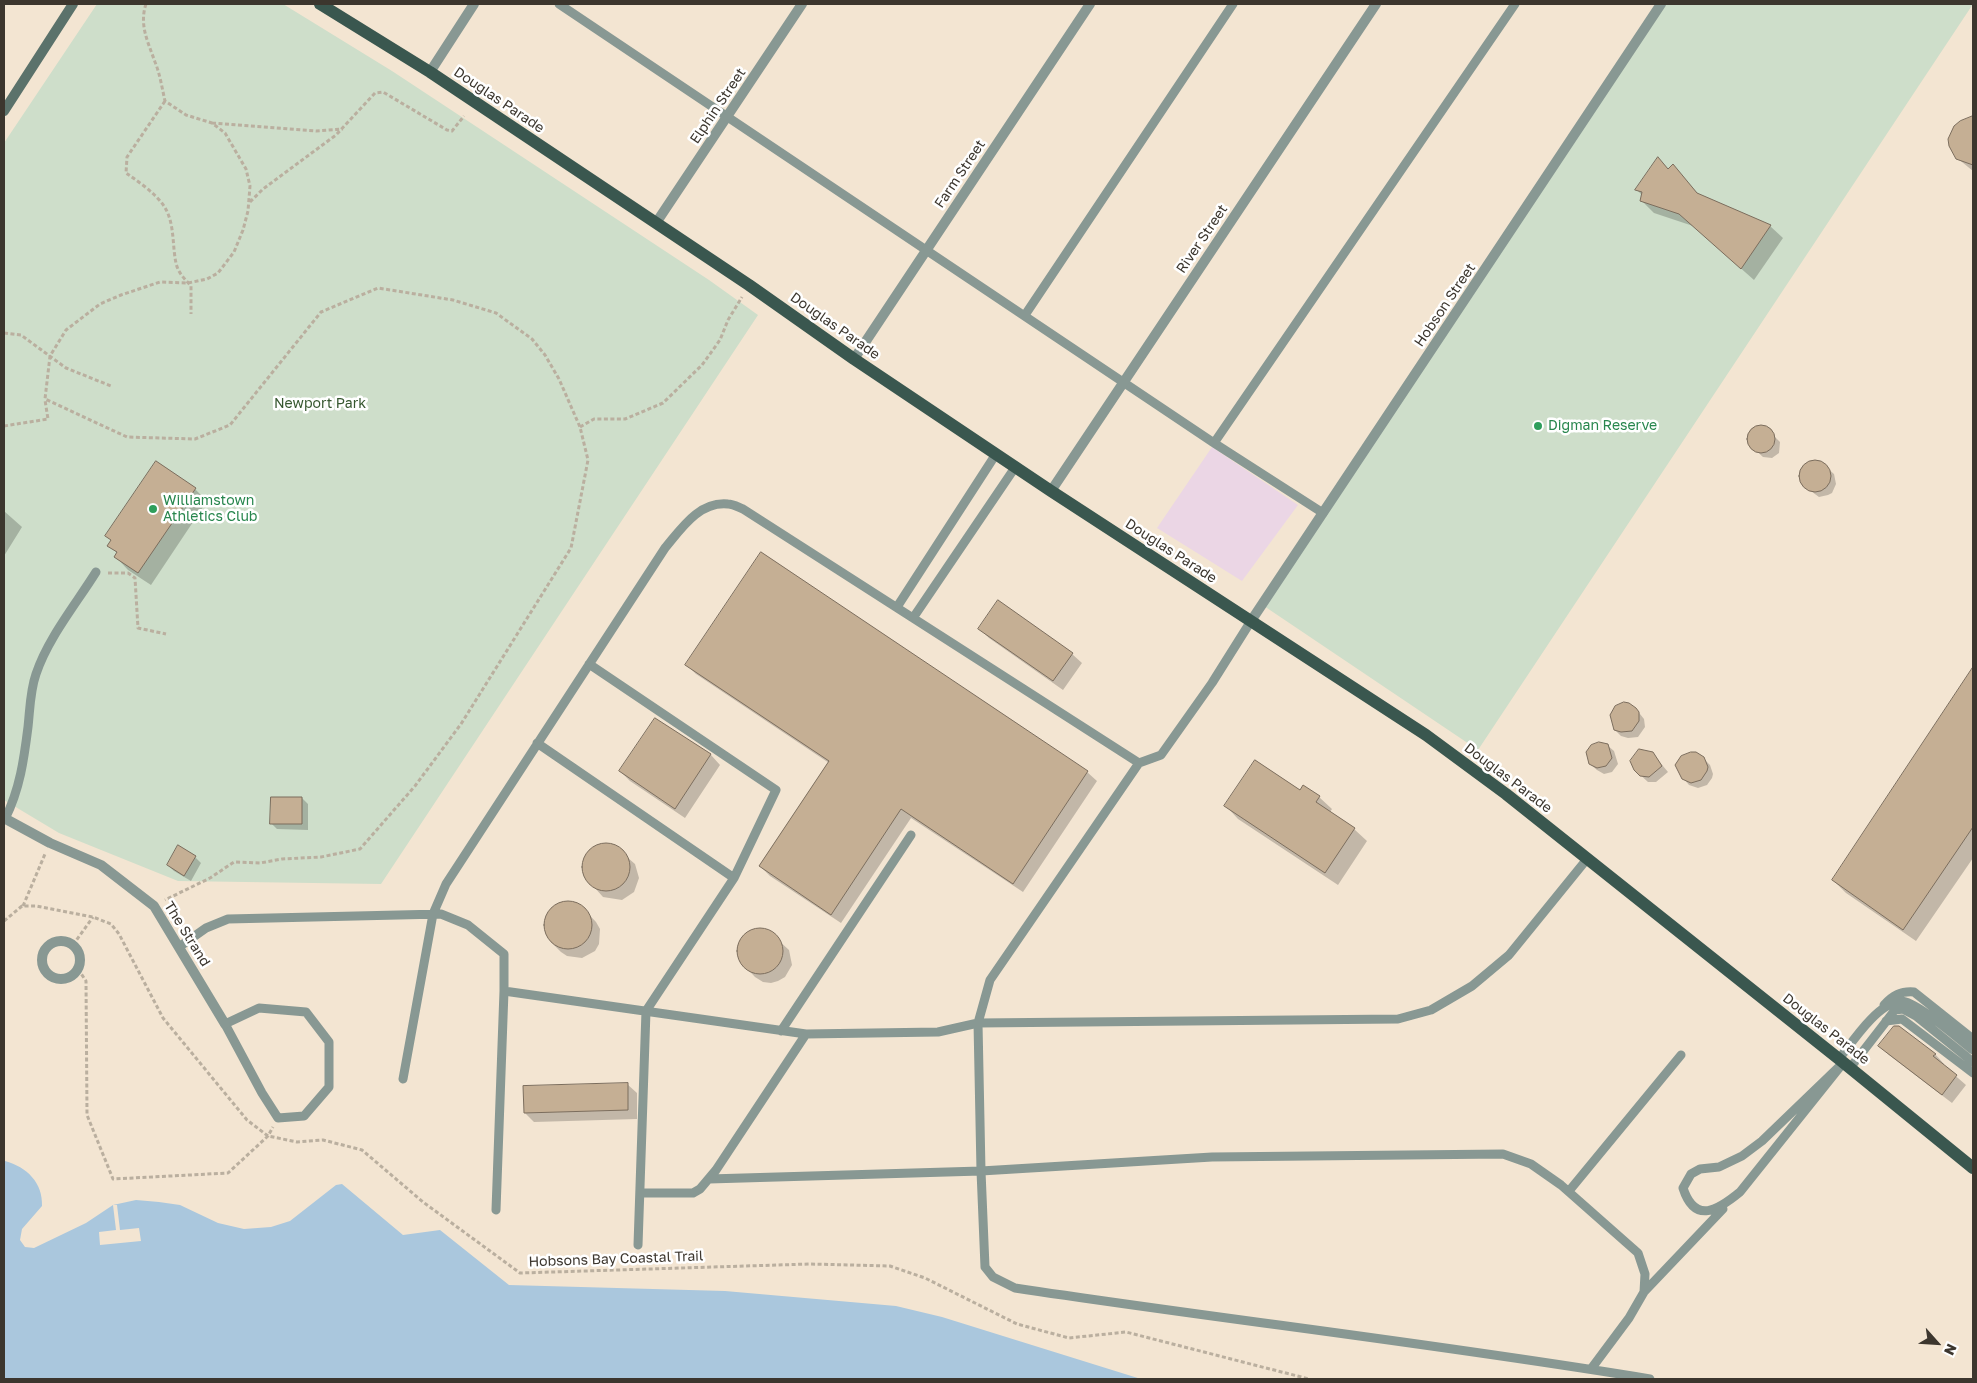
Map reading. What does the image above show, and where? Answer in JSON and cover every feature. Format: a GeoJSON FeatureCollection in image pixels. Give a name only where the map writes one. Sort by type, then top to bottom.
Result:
{"type":"FeatureCollection","features":[{"type":"Feature","properties":{"kind":"main road","name":"Douglas Parade"},"geometry":{"type":"LineString","coordinates":[[320,4],[430,72],[749,285],[854,359],[1051,491],[1426,735],[1506,794],[1845,1063],[1973,1168]]}},
{"type":"Feature","properties":{"kind":"street"},"geometry":{"type":"LineString","coordinates":[[4,110],[74,4]]}},
{"type":"Feature","properties":{"kind":"street"},"geometry":{"type":"LineString","coordinates":[[430,72],[474,4]]}},
{"type":"Feature","properties":{"kind":"street","name":"Elphin Street"},"geometry":{"type":"LineString","coordinates":[[656,223],[802,4]]}},
{"type":"Feature","properties":{"kind":"street","name":"Farm Street"},"geometry":{"type":"LineString","coordinates":[[854,359],[1090,4]]}},
{"type":"Feature","properties":{"kind":"street","name":"River Street"},"geometry":{"type":"LineString","coordinates":[[1051,491],[1376,4]]}},
{"type":"Feature","properties":{"kind":"street","name":"Hobson Street"},"geometry":{"type":"LineString","coordinates":[[1251,620],[1662,4]]}},
{"type":"Feature","properties":{"kind":"street","name":"The Strand"},"geometry":{"type":"LineString","coordinates":[[4,818],[50,843],[101,865],[154,906],[225,1024]]}},
{"type":"Feature","properties":{"kind":"street"},"geometry":{"type":"LineString","coordinates":[[61,941],[73,945],[80,956],[78,969],[69,977],[57,978],[47,973],[42,962],[45,951],[54,942],[61,941]]}},
{"type":"Feature","properties":{"kind":"lane"},"geometry":{"type":"LineString","coordinates":[[559,4],[1214,443],[1323,513]]}},
{"type":"Feature","properties":{"kind":"lane"},"geometry":{"type":"LineString","coordinates":[[1025,315],[1233,4]]}},
{"type":"Feature","properties":{"kind":"lane"},"geometry":{"type":"LineString","coordinates":[[1214,443],[1515,4]]}},
{"type":"Feature","properties":{"kind":"lane"},"geometry":{"type":"LineString","coordinates":[[897,607],[996,454]]}},
{"type":"Feature","properties":{"kind":"lane"},"geometry":{"type":"LineString","coordinates":[[913,618],[1016,466]]}},
{"type":"Feature","properties":{"kind":"lane"},"geometry":{"type":"LineString","coordinates":[[403,1079],[434,914],[446,884],[665,548],[691,517],[711,505],[728,504],[743,508],[1139,762]]}},
{"type":"Feature","properties":{"kind":"lane"},"geometry":{"type":"LineString","coordinates":[[4,818],[14,800],[22,773],[35,674],[45,652],[96,572]]}},
{"type":"Feature","properties":{"kind":"lane"},"geometry":{"type":"LineString","coordinates":[[1251,620],[1212,683],[1162,755],[1139,762],[990,980],[978,1023],[985,1266],[993,1277],[1015,1288],[1650,1379]]}},
{"type":"Feature","properties":{"kind":"lane"},"geometry":{"type":"LineString","coordinates":[[589,664],[776,790],[734,878],[646,1011],[638,1245]]}},
{"type":"Feature","properties":{"kind":"lane"},"geometry":{"type":"LineString","coordinates":[[537,743],[734,878]]}},
{"type":"Feature","properties":{"kind":"lane"},"geometry":{"type":"LineString","coordinates":[[781,1031],[911,835]]}},
{"type":"Feature","properties":{"kind":"lane"},"geometry":{"type":"LineString","coordinates":[[504,991],[806,1034],[938,1032],[978,1023],[1398,1019],[1431,1010],[1464,991],[1509,955],[1587,859]]}},
{"type":"Feature","properties":{"kind":"lane"},"geometry":{"type":"LineString","coordinates":[[179,947],[206,928],[228,919],[440,914],[468,924],[504,954],[496,1210]]}},
{"type":"Feature","properties":{"kind":"lane"},"geometry":{"type":"LineString","coordinates":[[1591,1370],[1629,1318],[1644,1292],[1740,1192],[1845,1063],[1877,1012],[1891,998],[1904,992],[1914,992],[1973,1038]]}},
{"type":"Feature","properties":{"kind":"lane"},"geometry":{"type":"LineString","coordinates":[[1877,1012],[1900,1001],[1909,1002],[1973,1050]]}},
{"type":"Feature","properties":{"kind":"lane"},"geometry":{"type":"LineString","coordinates":[[259,1008],[306,1012],[330,1042],[329,1087],[304,1116],[278,1118],[262,1093],[225,1024],[259,1008]]}},
{"type":"Feature","properties":{"kind":"lane"},"geometry":{"type":"LineString","coordinates":[[1740,1192],[1723,1206],[1712,1211],[1697,1209],[1687,1200],[1683,1188],[1691,1174],[1700,1169],[1719,1166],[1742,1156],[1762,1140],[1845,1063],[1895,1010],[1903,1009],[1916,1016],[1973,1062]]}},
{"type":"Feature","properties":{"kind":"lane"},"geometry":{"type":"LineString","coordinates":[[1886,1021],[1902,1019],[1973,1072]]}},
{"type":"Feature","properties":{"kind":"lane"},"geometry":{"type":"LineString","coordinates":[[640,1193],[693,1192],[700,1189],[806,1034]]}},
{"type":"Feature","properties":{"kind":"lane"},"geometry":{"type":"LineString","coordinates":[[1569,1191],[1681,1055]]}},
{"type":"Feature","properties":{"kind":"lane"},"geometry":{"type":"LineString","coordinates":[[708,1179],[981,1171],[1212,1156],[1503,1154],[1526,1161],[1569,1191],[1638,1253],[1645,1274],[1644,1292]]}},
{"type":"Feature","properties":{"kind":"path"},"geometry":{"type":"LineString","coordinates":[[146,4],[143,27],[165,101],[186,115],[212,123],[316,130],[342,129]]}},
{"type":"Feature","properties":{"kind":"path"},"geometry":{"type":"LineString","coordinates":[[249,203],[263,189],[342,129],[375,93],[383,92],[447,130],[452,131],[464,116]]}},
{"type":"Feature","properties":{"kind":"path"},"geometry":{"type":"LineString","coordinates":[[165,101],[127,158],[126,172],[164,206],[171,222],[176,265],[183,278],[191,286],[192,314]]}},
{"type":"Feature","properties":{"kind":"path"},"geometry":{"type":"LineString","coordinates":[[4,426],[48,419],[45,399],[50,356],[66,330],[100,304],[160,282],[188,283],[207,279],[218,273],[234,252],[243,230],[249,203],[250,186],[246,169],[225,133],[212,123]]}},
{"type":"Feature","properties":{"kind":"path"},"geometry":{"type":"LineString","coordinates":[[580,427],[594,419],[625,419],[662,403],[702,365],[720,340],[728,320],[749,285]]}},
{"type":"Feature","properties":{"kind":"path"},"geometry":{"type":"LineString","coordinates":[[45,399],[127,437],[194,439],[230,425],[321,312],[378,288],[453,300],[496,313],[532,339],[545,355],[559,379],[580,427],[588,460],[571,548],[461,724],[415,786],[360,850],[321,857],[282,858],[260,863],[234,862],[210,878],[154,906]]}},
{"type":"Feature","properties":{"kind":"path"},"geometry":{"type":"LineString","coordinates":[[4,333],[21,335],[66,368],[111,386]]}},
{"type":"Feature","properties":{"kind":"path"},"geometry":{"type":"LineString","coordinates":[[96,572],[128,573],[135,578],[138,628],[166,634]]}},
{"type":"Feature","properties":{"kind":"path"},"geometry":{"type":"LineString","coordinates":[[4,921],[22,906],[50,843]]}},
{"type":"Feature","properties":{"kind":"path","name":"Hobsons Bay Coastal Trail"},"geometry":{"type":"LineString","coordinates":[[22,906],[36,906],[94,917],[111,924],[119,934],[163,1018],[247,1120],[268,1136],[297,1142],[323,1140],[362,1150],[423,1202],[520,1273],[810,1264],[890,1266],[925,1278],[1017,1324],[1069,1338],[1126,1332],[1309,1379]]}},
{"type":"Feature","properties":{"kind":"path"},"geometry":{"type":"LineString","coordinates":[[73,945],[94,917]]}},
{"type":"Feature","properties":{"kind":"path"},"geometry":{"type":"LineString","coordinates":[[78,969],[86,981],[87,1116],[113,1179],[228,1173],[268,1136]]}},
{"type":"Feature","properties":{"kind":"shaded area"},"geometry":{"type":"Polygon","coordinates":[[[1212,447],[1298,505],[1242,581],[1157,528],[1212,447]]]}},
{"type":"Feature","properties":{"kind":"green space","name":"Newport Park"},"geometry":{"type":"Polygon","coordinates":[[[97,4],[283,4],[392,71],[709,280],[758,315],[381,884],[178,881],[59,833],[4,800],[4,143],[97,4]]]}},
{"type":"Feature","properties":{"kind":"green space","name":"Digman Reserve"},"geometry":{"type":"Polygon","coordinates":[[[1662,4],[1973,4],[1478,750],[1261,604],[1662,4]]]}},
{"type":"Feature","properties":{"kind":"water"},"geometry":{"type":"Polygon","coordinates":[[[5,1161],[20,1167],[32,1177],[37,1183],[42,1198],[42,1206],[22,1229],[20,1240],[25,1247],[34,1248],[86,1223],[113,1205],[136,1200],[180,1205],[218,1223],[244,1229],[271,1227],[290,1221],[336,1185],[342,1184],[403,1235],[440,1230],[509,1285],[725,1291],[896,1306],[942,1317],[1141,1379],[4,1379],[5,1161]]]}},
{"type":"Feature","properties":{"kind":"pier"},"geometry":{"type":"Polygon","coordinates":[[[113,1205],[117,1205],[120,1230],[139,1228],[141,1241],[100,1245],[99,1232],[116,1230],[113,1205]]]}},
{"type":"Feature","properties":{"kind":"building"},"geometry":{"type":"Polygon","coordinates":[[[1973,116],[1973,165],[1956,159],[1949,146],[1948,139],[1954,126],[1960,121],[1973,116]]]}},
{"type":"Feature","properties":{"kind":"building"},"geometry":{"type":"Polygon","coordinates":[[[1658,157],[1668,169],[1673,164],[1697,193],[1771,225],[1741,269],[1679,214],[1640,201],[1642,192],[1635,190],[1658,157]]]}},
{"type":"Feature","properties":{"kind":"building"},"geometry":{"type":"Polygon","coordinates":[[[1761,425],[1771,429],[1775,439],[1771,449],[1761,453],[1751,449],[1747,439],[1751,429],[1761,425]]]}},
{"type":"Feature","properties":{"kind":"building"},"geometry":{"type":"Polygon","coordinates":[[[1815,460],[1821,461],[1826,465],[1830,470],[1830,482],[1826,487],[1821,491],[1815,492],[1809,491],[1804,487],[1800,482],[1799,476],[1800,470],[1804,465],[1809,461],[1815,460]]]}},
{"type":"Feature","properties":{"kind":"building","name":"Williamstown Athletics Club"},"geometry":{"type":"Polygon","coordinates":[[[156,461],[196,488],[138,573],[114,557],[117,552],[107,546],[111,540],[105,536],[156,461]]]}},
{"type":"Feature","properties":{"kind":"building"},"geometry":{"type":"Polygon","coordinates":[[[761,552],[1088,771],[1013,884],[901,809],[831,915],[759,866],[829,761],[685,665],[761,552]]]}},
{"type":"Feature","properties":{"kind":"building"},"geometry":{"type":"Polygon","coordinates":[[[998,600],[1073,653],[1053,681],[978,629],[998,600]]]}},
{"type":"Feature","properties":{"kind":"building"},"geometry":{"type":"Polygon","coordinates":[[[1973,667],[1973,827],[1903,930],[1832,880],[1973,667]]]}},
{"type":"Feature","properties":{"kind":"building"},"geometry":{"type":"Polygon","coordinates":[[[1624,702],[1636,708],[1639,712],[1639,721],[1632,731],[1621,732],[1614,730],[1610,715],[1615,706],[1624,702]]]}},
{"type":"Feature","properties":{"kind":"building"},"geometry":{"type":"Polygon","coordinates":[[[655,718],[711,754],[675,809],[619,771],[655,718]]]}},
{"type":"Feature","properties":{"kind":"building"},"geometry":{"type":"Polygon","coordinates":[[[1599,742],[1608,744],[1612,758],[1606,766],[1597,768],[1589,764],[1586,752],[1591,745],[1599,742]]]}},
{"type":"Feature","properties":{"kind":"building"},"geometry":{"type":"Polygon","coordinates":[[[1639,749],[1653,752],[1662,766],[1649,777],[1640,776],[1634,770],[1630,761],[1639,749]]]}},
{"type":"Feature","properties":{"kind":"building"},"geometry":{"type":"Polygon","coordinates":[[[1696,752],[1704,757],[1708,767],[1701,780],[1691,783],[1682,779],[1675,765],[1681,756],[1696,752]]]}},
{"type":"Feature","properties":{"kind":"building"},"geometry":{"type":"Polygon","coordinates":[[[1255,760],[1300,790],[1303,785],[1320,796],[1316,802],[1355,828],[1325,873],[1224,806],[1255,760]]]}},
{"type":"Feature","properties":{"kind":"building"},"geometry":{"type":"Polygon","coordinates":[[[271,797],[302,797],[302,824],[270,824],[271,797]]]}},
{"type":"Feature","properties":{"kind":"building"},"geometry":{"type":"Polygon","coordinates":[[[601,843],[611,843],[623,850],[630,862],[630,872],[623,884],[611,891],[601,891],[593,887],[586,880],[582,872],[582,862],[586,854],[593,847],[601,843]]]}},
{"type":"Feature","properties":{"kind":"building"},"geometry":{"type":"Polygon","coordinates":[[[178,845],[196,856],[184,876],[167,865],[178,845]]]}},
{"type":"Feature","properties":{"kind":"building"},"geometry":{"type":"Polygon","coordinates":[[[563,901],[573,901],[585,908],[592,920],[592,930],[585,942],[573,949],[563,949],[555,945],[548,938],[544,930],[544,920],[548,912],[555,905],[563,901]]]}},
{"type":"Feature","properties":{"kind":"building"},"geometry":{"type":"Polygon","coordinates":[[[760,928],[773,932],[779,938],[783,951],[779,964],[773,970],[760,974],[747,970],[741,964],[737,951],[741,938],[747,932],[760,928]]]}},
{"type":"Feature","properties":{"kind":"building"},"geometry":{"type":"Polygon","coordinates":[[[1894,1026],[1899,1026],[1936,1054],[1933,1056],[1957,1075],[1942,1095],[1878,1046],[1894,1026]]]}},
{"type":"Feature","properties":{"kind":"building"},"geometry":{"type":"Polygon","coordinates":[[[628,1083],[628,1110],[524,1113],[523,1086],[628,1083]]]}},
{"type":"Feature","properties":{"kind":"place","name":"Digman Reserve"},"geometry":{"type":"Point","coordinates":[1538,426]}},
{"type":"Feature","properties":{"kind":"place","name":"Williamstown Athletics Club"},"geometry":{"type":"Point","coordinates":[153,509]}}]}
